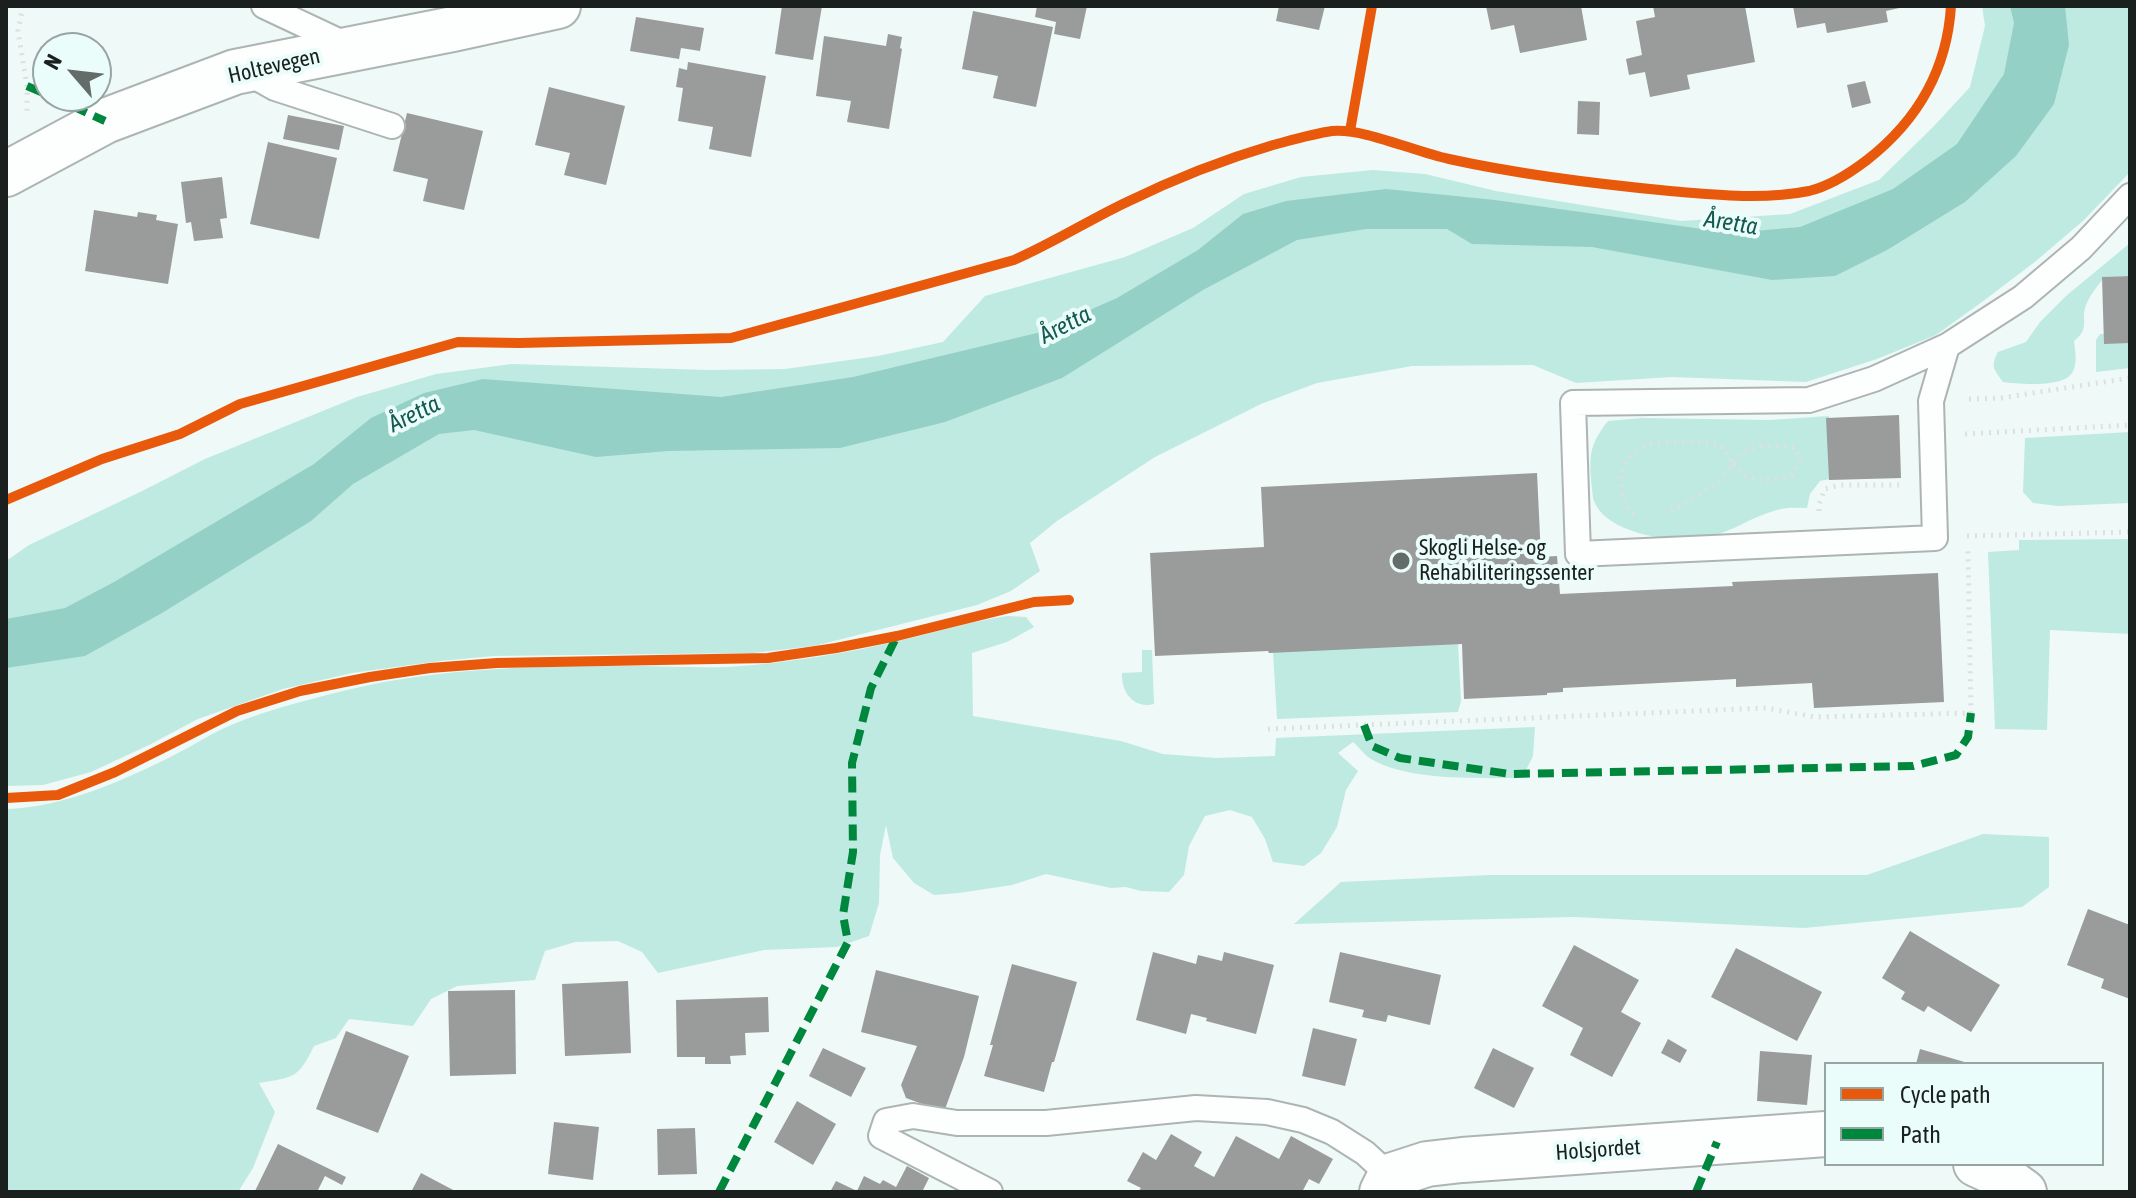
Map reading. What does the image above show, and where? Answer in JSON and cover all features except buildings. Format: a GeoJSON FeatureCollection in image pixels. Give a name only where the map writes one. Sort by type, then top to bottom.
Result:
{"type":"FeatureCollection","features":[{"type":"Feature","properties":{"kind":"street","name":"Holtevegen"},"geometry":{"type":"LineString","coordinates":[[15,169],[105,121],[235,72],[558,6]]}},
{"type":"Feature","properties":{"kind":"street","name":"Holsjordet"},"geometry":{"type":"LineString","coordinates":[[1386,1184],[1427,1164],[1462,1160],[1824,1134]]}},
{"type":"Feature","properties":{"kind":"street"},"geometry":{"type":"LineString","coordinates":[[1980,1166],[2002,1176],[2024,1192]]}},
{"type":"Feature","properties":{"kind":"lane"},"geometry":{"type":"LineString","coordinates":[[264,6],[355,49]]}},
{"type":"Feature","properties":{"kind":"lane"},"geometry":{"type":"LineString","coordinates":[[245,71],[275,88],[392,126]]}},
{"type":"Feature","properties":{"kind":"lane"},"geometry":{"type":"LineString","coordinates":[[1947,346],[1931,401],[1935,538],[1578,554],[1573,403],[1809,400],[1874,379],[1947,346],[2023,297],[2081,248],[2130,196]]}},
{"type":"Feature","properties":{"kind":"lane"},"geometry":{"type":"LineString","coordinates":[[990,1192],[881,1136],[886,1121],[913,1116],[957,1123],[1046,1123],[1196,1108],[1267,1112],[1303,1120],[1332,1132],[1365,1153],[1386,1184]]}},
{"type":"Feature","properties":{"kind":"path"},"geometry":{"type":"LineString","coordinates":[[15,169],[27,86],[18,31],[23,6]]}},
{"type":"Feature","properties":{"kind":"path"},"geometry":{"type":"LineString","coordinates":[[1931,401],[2001,398],[2130,378]]}},
{"type":"Feature","properties":{"kind":"path"},"geometry":{"type":"LineString","coordinates":[[1932,435],[2130,425]]}},
{"type":"Feature","properties":{"kind":"path"},"geometry":{"type":"LineString","coordinates":[[1646,518],[1631,514],[1622,498],[1620,479],[1627,459],[1652,443],[1708,441],[1725,448],[1732,464],[1742,476],[1762,481],[1792,476],[1799,461],[1795,448],[1776,446],[1749,449],[1732,464],[1718,482],[1672,510],[1659,514]]}},
{"type":"Feature","properties":{"kind":"path"},"geometry":{"type":"LineString","coordinates":[[1822,543],[1819,504],[1825,489],[1840,485],[1932,485]]}},
{"type":"Feature","properties":{"kind":"path"},"geometry":{"type":"LineString","coordinates":[[1935,538],[2130,532]]}},
{"type":"Feature","properties":{"kind":"path"},"geometry":{"type":"LineString","coordinates":[[1268,729],[1766,708],[1815,717],[1971,713],[1968,536]]}},
{"type":"Feature","properties":{"kind":"shaded area"},"geometry":{"type":"Polygon","coordinates":[[[1982,6],[2130,6],[2130,172],[2084,220],[1982,302],[1936,335],[1877,359],[1806,382],[1672,377],[1576,383],[1533,365],[1412,366],[1317,383],[1261,404],[1155,457],[1057,521],[1030,543],[1040,571],[1011,591],[977,605],[814,646],[753,653],[493,656],[352,673],[283,689],[198,719],[91,772],[43,785],[6,786],[6,561],[29,545],[205,459],[357,397],[436,374],[512,364],[785,369],[878,356],[943,342],[985,296],[1125,257],[1193,228],[1244,194],[1301,177],[1373,170],[1425,174],[1496,191],[1681,221],[1790,214],[1879,180],[1970,87],[1985,26],[1982,6]]]}},
{"type":"Feature","properties":{"kind":"shaded area"},"geometry":{"type":"Polygon","coordinates":[[[2130,243],[2130,276],[2105,277],[2086,305],[2084,328],[2074,341],[2076,362],[2072,373],[2067,378],[2050,383],[2003,382],[1994,368],[1998,352],[2026,342],[2040,322],[2066,296],[2130,243]]]}},
{"type":"Feature","properties":{"kind":"shaded area"},"geometry":{"type":"Polygon","coordinates":[[[2100,334],[2130,341],[2130,368],[2096,372],[2096,340],[2100,334]]]}},
{"type":"Feature","properties":{"kind":"shaded area"},"geometry":{"type":"Polygon","coordinates":[[[1829,416],[1830,479],[1820,481],[1810,494],[1807,508],[1781,509],[1709,537],[1680,540],[1628,529],[1601,513],[1593,500],[1591,453],[1608,421],[1642,418],[1770,420],[1829,416]]]}},
{"type":"Feature","properties":{"kind":"shaded area"},"geometry":{"type":"Polygon","coordinates":[[[2130,432],[2130,503],[2058,506],[2033,503],[2023,492],[2025,438],[2130,432]]]}},
{"type":"Feature","properties":{"kind":"shaded area"},"geometry":{"type":"Polygon","coordinates":[[[2130,539],[2130,634],[2050,630],[2047,730],[1995,729],[1988,552],[2019,550],[2019,540],[2130,539]]]}},
{"type":"Feature","properties":{"kind":"shaded area"},"geometry":{"type":"Polygon","coordinates":[[[1008,616],[1026,617],[1034,627],[1007,642],[972,653],[973,716],[1121,741],[1163,754],[1216,758],[1275,756],[1276,738],[1535,727],[1533,756],[1522,778],[1444,777],[1386,766],[1369,758],[1353,742],[1338,753],[1358,771],[1346,790],[1337,827],[1321,853],[1304,866],[1273,862],[1265,839],[1252,817],[1230,810],[1205,816],[1189,846],[1184,875],[1169,892],[1111,888],[1046,874],[1012,885],[934,895],[914,883],[893,858],[886,825],[880,855],[879,903],[869,936],[837,947],[764,950],[658,973],[642,952],[618,941],[575,942],[545,951],[535,980],[457,986],[431,999],[413,1026],[349,1019],[336,1038],[314,1046],[304,1065],[294,1075],[259,1083],[275,1112],[253,1168],[238,1192],[6,1192],[6,809],[72,798],[138,773],[220,730],[250,718],[383,682],[455,672],[528,668],[728,667],[773,663],[863,649],[1008,616]]]}},
{"type":"Feature","properties":{"kind":"shaded area"},"geometry":{"type":"Polygon","coordinates":[[[1458,643],[1461,701],[1458,712],[1277,719],[1273,652],[1458,643]]]}},
{"type":"Feature","properties":{"kind":"shaded area"},"geometry":{"type":"Polygon","coordinates":[[[1142,650],[1152,650],[1154,704],[1135,702],[1126,693],[1122,680],[1122,673],[1142,672],[1142,650]]]}},
{"type":"Feature","properties":{"kind":"shaded area"},"geometry":{"type":"Polygon","coordinates":[[[1983,834],[2049,837],[2049,887],[2022,907],[1804,928],[1574,917],[1294,924],[1341,882],[1491,875],[1867,875],[1983,834]]]}},
{"type":"Feature","properties":{"kind":"water","name":"Åretta"},"geometry":{"type":"Polygon","coordinates":[[[2010,6],[2065,6],[2069,45],[2054,104],[2016,156],[1965,202],[1887,250],[1835,276],[1772,280],[1592,247],[1472,244],[1447,229],[1366,229],[1297,240],[1203,290],[1062,378],[945,422],[840,448],[668,451],[596,457],[474,430],[439,434],[353,484],[311,521],[162,613],[85,656],[6,668],[6,619],[65,608],[114,582],[314,464],[371,418],[424,393],[483,379],[721,397],[853,377],[1037,333],[1117,298],[1198,250],[1243,214],[1286,201],[1386,189],[1495,200],[1731,233],[1800,227],[1893,189],[1957,144],[2004,74],[2014,23],[2010,6]]]}},
{"type":"Feature","properties":{"kind":"marked path"},"geometry":{"type":"LineString","coordinates":[[27,86],[32,88]]}},
{"type":"Feature","properties":{"kind":"marked path"},"geometry":{"type":"LineString","coordinates":[[85,112],[105,121]]}},
{"type":"Feature","properties":{"kind":"marked path"},"geometry":{"type":"LineString","coordinates":[[719,1192],[848,942],[843,915],[853,852],[852,763],[871,688],[897,636]]}},
{"type":"Feature","properties":{"kind":"marked path"},"geometry":{"type":"LineString","coordinates":[[1364,725],[1372,746],[1400,758],[1510,774],[1913,766],[1956,755],[1968,737],[1971,713]]}},
{"type":"Feature","properties":{"kind":"marked path"},"geometry":{"type":"LineString","coordinates":[[1696,1192],[1717,1142]]}},
{"type":"Feature","properties":{"kind":"cycle path"},"geometry":{"type":"LineString","coordinates":[[1350,131],[1372,6]]}},
{"type":"Feature","properties":{"kind":"cycle path"},"geometry":{"type":"LineString","coordinates":[[6,500],[102,459],[180,434],[240,404],[458,342],[731,338],[1014,260],[1180,178],[1254,151],[1325,132],[1359,133],[1449,159],[1587,182],[1740,196],[1809,191],[1840,178],[1867,160],[1901,128],[1936,73],[1951,6]]}},
{"type":"Feature","properties":{"kind":"cycle path"},"geometry":{"type":"LineString","coordinates":[[6,798],[58,795],[115,772],[237,711],[300,691],[370,677],[497,663],[768,658],[897,636],[1034,602],[1069,600]]}},
{"type":"Feature","properties":{"kind":"place","name":"Skogli Helse- og Rehabiliteringssenter"},"geometry":{"type":"Point","coordinates":[1401,561]}}]}
